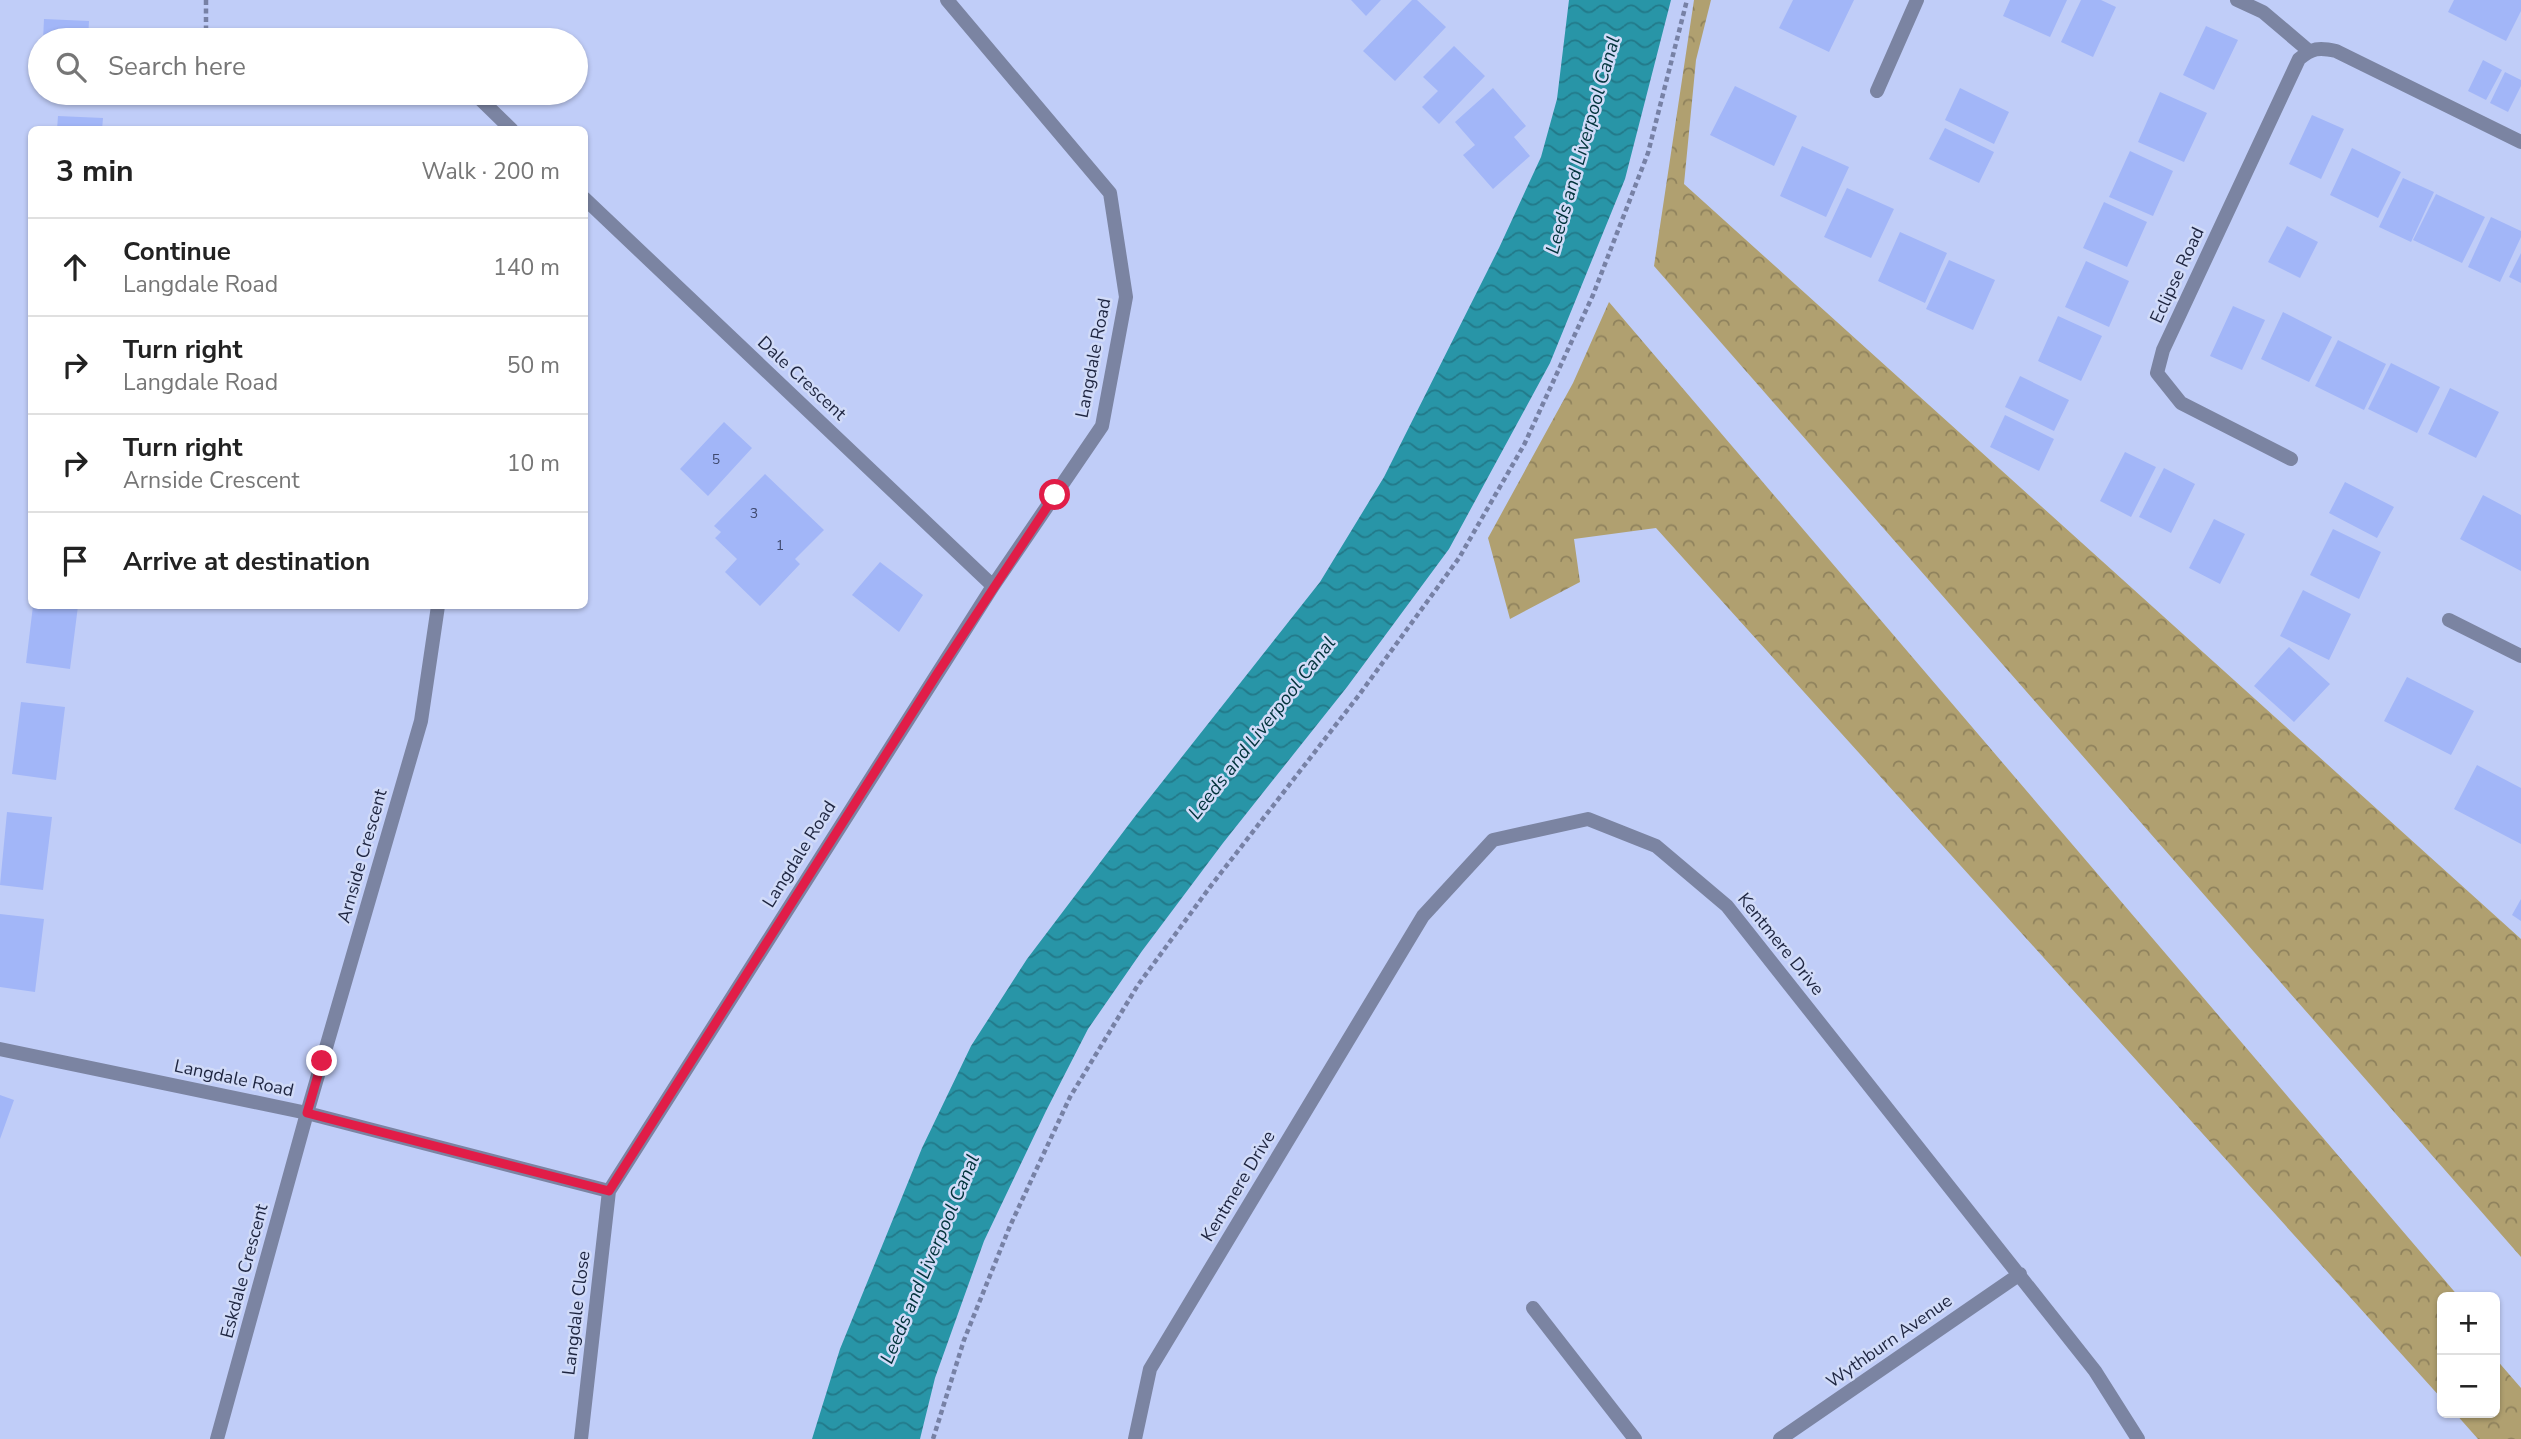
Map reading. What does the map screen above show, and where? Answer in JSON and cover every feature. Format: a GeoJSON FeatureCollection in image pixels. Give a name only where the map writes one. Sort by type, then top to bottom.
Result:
{"type":"FeatureCollection","features":[{"type":"Feature","properties":{"kind":"street","name":"Langdale Road"},"geometry":{"type":"LineString","coordinates":[[0,1049],[307,1113],[609,1191],[993,586],[1102,426],[1126,297],[1110,193],[947,0]]}},
{"type":"Feature","properties":{"kind":"street"},"geometry":{"type":"LineString","coordinates":[[1877,92],[1917,0]]}},
{"type":"Feature","properties":{"kind":"street"},"geometry":{"type":"LineString","coordinates":[[2237,0],[2263,12],[2309,51],[2320,47],[2336,51],[2521,142]]}},
{"type":"Feature","properties":{"kind":"street","name":"Eclipse Road"},"geometry":{"type":"LineString","coordinates":[[2291,459],[2181,403],[2157,373],[2163,350],[2300,59],[2309,51]]}},
{"type":"Feature","properties":{"kind":"street"},"geometry":{"type":"LineString","coordinates":[[486,105],[508,126]]}},
{"type":"Feature","properties":{"kind":"street","name":"Dale Crescent"},"geometry":{"type":"LineString","coordinates":[[588,202],[993,586]]}},
{"type":"Feature","properties":{"kind":"street","name":"Arnside Crescent"},"geometry":{"type":"LineString","coordinates":[[307,1113],[421,721],[438,609]]}},
{"type":"Feature","properties":{"kind":"street"},"geometry":{"type":"LineString","coordinates":[[2449,620],[2521,656]]}},
{"type":"Feature","properties":{"kind":"street","name":"Kentmere Drive"},"geometry":{"type":"LineString","coordinates":[[1135,1439],[1150,1369],[1423,916],[1493,840],[1588,819],[1656,846],[1727,906],[2095,1371],[2138,1439]]}},
{"type":"Feature","properties":{"kind":"street","name":"Eskdale Crescent"},"geometry":{"type":"LineString","coordinates":[[217,1439],[307,1113]]}},
{"type":"Feature","properties":{"kind":"street","name":"Langdale Close"},"geometry":{"type":"LineString","coordinates":[[581,1439],[609,1191]]}},
{"type":"Feature","properties":{"kind":"street","name":"Wythburn Avenue"},"geometry":{"type":"LineString","coordinates":[[1780,1439],[2020,1274]]}},
{"type":"Feature","properties":{"kind":"street"},"geometry":{"type":"LineString","coordinates":[[1533,1308],[1635,1439]]}},
{"type":"Feature","properties":{"kind":"path"},"geometry":{"type":"LineString","coordinates":[[206,0],[206,28]]}},
{"type":"Feature","properties":{"kind":"path"},"geometry":{"type":"LineString","coordinates":[[933,1439],[964,1340],[1010,1226],[1069,1097],[1138,985],[1210,887],[1334,728],[1459,558],[1524,445],[1593,295],[1648,153],[1687,0]]}},
{"type":"Feature","properties":{"kind":"green space"},"geometry":{"type":"Polygon","coordinates":[[[1694,0],[1711,0],[1696,60],[1684,184],[2521,939],[2521,1257],[1654,266],[1694,0]]]}},
{"type":"Feature","properties":{"kind":"green space"},"geometry":{"type":"Polygon","coordinates":[[[1609,302],[2455,1292],[2437,1292],[2437,1393],[1656,528],[1574,539],[1580,582],[1510,619],[1488,538],[1573,383],[1609,302]]]}},
{"type":"Feature","properties":{"kind":"green space"},"geometry":{"type":"Polygon","coordinates":[[[2500,1364],[2521,1388],[2521,1439],[2478,1439],[2459,1418],[2500,1418],[2500,1364]]]}},
{"type":"Feature","properties":{"kind":"water","name":"Leeds and Liverpool Canal"},"geometry":{"type":"Polygon","coordinates":[[[1569,0],[1671,0],[1625,179],[1550,363],[1449,549],[1347,687],[1223,843],[1142,951],[1088,1029],[984,1241],[935,1378],[920,1439],[812,1439],[840,1349],[922,1148],[971,1046],[1027,959],[1136,815],[1320,582],[1384,477],[1499,248],[1541,157],[1557,99],[1569,0]]]}},
{"type":"Feature","properties":{"kind":"building"},"geometry":{"type":"Polygon","coordinates":[[[1351,0],[1381,0],[1366,16],[1351,0]]]}},
{"type":"Feature","properties":{"kind":"building"},"geometry":{"type":"Polygon","coordinates":[[[1412,0],[1417,0],[1446,27],[1395,81],[1363,51],[1412,0]]]}},
{"type":"Feature","properties":{"kind":"building"},"geometry":{"type":"Polygon","coordinates":[[[1793,0],[1854,0],[1829,52],[1779,28],[1793,0]]]}},
{"type":"Feature","properties":{"kind":"building"},"geometry":{"type":"Polygon","coordinates":[[[2010,0],[2067,0],[2050,37],[2003,16],[2010,0]]]}},
{"type":"Feature","properties":{"kind":"building"},"geometry":{"type":"Polygon","coordinates":[[[2081,0],[2101,0],[2116,7],[2093,57],[2061,42],[2081,0]]]}},
{"type":"Feature","properties":{"kind":"building"},"geometry":{"type":"Polygon","coordinates":[[[2454,0],[2521,0],[2521,11],[2506,41],[2448,12],[2454,0]]]}},
{"type":"Feature","properties":{"kind":"building"},"geometry":{"type":"Polygon","coordinates":[[[44,19],[89,21],[89,28],[44,28],[44,19]]]}},
{"type":"Feature","properties":{"kind":"building"},"geometry":{"type":"Polygon","coordinates":[[[2206,26],[2238,40],[2214,90],[2183,75],[2206,26]]]}},
{"type":"Feature","properties":{"kind":"building"},"geometry":{"type":"Polygon","coordinates":[[[1454,46],[1485,76],[1439,124],[1422,107],[1438,91],[1423,77],[1454,46]]]}},
{"type":"Feature","properties":{"kind":"building"},"geometry":{"type":"Polygon","coordinates":[[[2483,60],[2502,70],[2486,100],[2468,91],[2483,60]]]}},
{"type":"Feature","properties":{"kind":"building"},"geometry":{"type":"Polygon","coordinates":[[[2505,72],[2521,80],[2521,86],[2508,112],[2490,103],[2505,72]]]}},
{"type":"Feature","properties":{"kind":"building"},"geometry":{"type":"Polygon","coordinates":[[[1735,86],[1797,116],[1774,166],[1710,135],[1735,86]]]}},
{"type":"Feature","properties":{"kind":"building"},"geometry":{"type":"Polygon","coordinates":[[[1493,88],[1526,126],[1514,137],[1530,156],[1493,189],[1463,155],[1475,145],[1455,122],[1493,88]]]}},
{"type":"Feature","properties":{"kind":"building"},"geometry":{"type":"Polygon","coordinates":[[[1960,88],[2009,112],[1994,144],[1945,120],[1960,88]]]}},
{"type":"Feature","properties":{"kind":"building"},"geometry":{"type":"Polygon","coordinates":[[[2160,92],[2207,113],[2184,162],[2138,142],[2160,92]]]}},
{"type":"Feature","properties":{"kind":"building"},"geometry":{"type":"Polygon","coordinates":[[[2312,115],[2344,129],[2321,179],[2289,164],[2312,115]]]}},
{"type":"Feature","properties":{"kind":"building"},"geometry":{"type":"Polygon","coordinates":[[[58,116],[103,118],[102,126],[57,126],[58,116]]]}},
{"type":"Feature","properties":{"kind":"building"},"geometry":{"type":"Polygon","coordinates":[[[1945,128],[1994,152],[1979,183],[1929,159],[1945,128]]]}},
{"type":"Feature","properties":{"kind":"building"},"geometry":{"type":"Polygon","coordinates":[[[1802,146],[1849,167],[1826,217],[1780,196],[1802,146]]]}},
{"type":"Feature","properties":{"kind":"building"},"geometry":{"type":"Polygon","coordinates":[[[2352,148],[2401,172],[2378,218],[2330,195],[2352,148]]]}},
{"type":"Feature","properties":{"kind":"building"},"geometry":{"type":"Polygon","coordinates":[[[2130,151],[2173,171],[2153,216],[2109,197],[2130,151]]]}},
{"type":"Feature","properties":{"kind":"building"},"geometry":{"type":"Polygon","coordinates":[[[2403,178],[2434,192],[2411,242],[2379,227],[2403,178]]]}},
{"type":"Feature","properties":{"kind":"building"},"geometry":{"type":"Polygon","coordinates":[[[1847,188],[1894,209],[1871,258],[1824,237],[1847,188]]]}},
{"type":"Feature","properties":{"kind":"building"},"geometry":{"type":"Polygon","coordinates":[[[2436,194],[2485,217],[2462,263],[2413,240],[2436,194]]]}},
{"type":"Feature","properties":{"kind":"building"},"geometry":{"type":"Polygon","coordinates":[[[2104,202],[2147,222],[2127,267],[2083,248],[2104,202]]]}},
{"type":"Feature","properties":{"kind":"building"},"geometry":{"type":"Polygon","coordinates":[[[2491,217],[2521,231],[2521,237],[2500,282],[2468,267],[2491,217]]]}},
{"type":"Feature","properties":{"kind":"building"},"geometry":{"type":"Polygon","coordinates":[[[2287,226],[2318,242],[2300,278],[2268,262],[2287,226]]]}},
{"type":"Feature","properties":{"kind":"building"},"geometry":{"type":"Polygon","coordinates":[[[1900,232],[1947,253],[1925,303],[1878,281],[1900,232]]]}},
{"type":"Feature","properties":{"kind":"building"},"geometry":{"type":"Polygon","coordinates":[[[2521,253],[2521,283],[2509,277],[2521,253]]]}},
{"type":"Feature","properties":{"kind":"building"},"geometry":{"type":"Polygon","coordinates":[[[1949,260],[1995,280],[1973,330],[1926,309],[1949,260]]]}},
{"type":"Feature","properties":{"kind":"building"},"geometry":{"type":"Polygon","coordinates":[[[2086,261],[2129,281],[2109,327],[2065,307],[2086,261]]]}},
{"type":"Feature","properties":{"kind":"building"},"geometry":{"type":"Polygon","coordinates":[[[2233,306],[2265,320],[2242,370],[2210,356],[2233,306]]]}},
{"type":"Feature","properties":{"kind":"building"},"geometry":{"type":"Polygon","coordinates":[[[2283,312],[2332,337],[2309,382],[2261,359],[2283,312]]]}},
{"type":"Feature","properties":{"kind":"building"},"geometry":{"type":"Polygon","coordinates":[[[2058,316],[2102,336],[2081,381],[2038,361],[2058,316]]]}},
{"type":"Feature","properties":{"kind":"building"},"geometry":{"type":"Polygon","coordinates":[[[2338,340],[2386,364],[2364,410],[2315,386],[2338,340]]]}},
{"type":"Feature","properties":{"kind":"building"},"geometry":{"type":"Polygon","coordinates":[[[2391,363],[2440,387],[2417,433],[2368,409],[2391,363]]]}},
{"type":"Feature","properties":{"kind":"building"},"geometry":{"type":"Polygon","coordinates":[[[2020,376],[2069,400],[2054,431],[2005,407],[2020,376]]]}},
{"type":"Feature","properties":{"kind":"building"},"geometry":{"type":"Polygon","coordinates":[[[2450,388],[2499,412],[2476,458],[2428,434],[2450,388]]]}},
{"type":"Feature","properties":{"kind":"building"},"geometry":{"type":"Polygon","coordinates":[[[2005,415],[2054,439],[2039,471],[1990,447],[2005,415]]]}},
{"type":"Feature","properties":{"kind":"building"},"geometry":{"type":"Polygon","coordinates":[[[724,422],[752,448],[708,496],[680,469],[724,422]]]}},
{"type":"Feature","properties":{"kind":"building"},"geometry":{"type":"Polygon","coordinates":[[[2125,452],[2156,467],[2131,517],[2100,501],[2125,452]]]}},
{"type":"Feature","properties":{"kind":"building"},"geometry":{"type":"Polygon","coordinates":[[[2164,468],[2195,484],[2171,533],[2139,517],[2164,468]]]}},
{"type":"Feature","properties":{"kind":"building"},"geometry":{"type":"Polygon","coordinates":[[[765,474],[824,530],[795,559],[800,564],[760,606],[725,572],[737,559],[715,538],[721,532],[714,526],[765,474]]]}},
{"type":"Feature","properties":{"kind":"building"},"geometry":{"type":"Polygon","coordinates":[[[2345,482],[2394,507],[2377,538],[2329,513],[2345,482]]]}},
{"type":"Feature","properties":{"kind":"building"},"geometry":{"type":"Polygon","coordinates":[[[2483,495],[2521,515],[2521,571],[2460,539],[2483,495]]]}},
{"type":"Feature","properties":{"kind":"building"},"geometry":{"type":"Polygon","coordinates":[[[2214,519],[2245,534],[2220,584],[2189,568],[2214,519]]]}},
{"type":"Feature","properties":{"kind":"building"},"geometry":{"type":"Polygon","coordinates":[[[2333,529],[2381,552],[2359,599],[2310,575],[2333,529]]]}},
{"type":"Feature","properties":{"kind":"building"},"geometry":{"type":"Polygon","coordinates":[[[880,562],[923,595],[899,632],[852,595],[880,562]]]}},
{"type":"Feature","properties":{"kind":"building"},"geometry":{"type":"Polygon","coordinates":[[[2303,590],[2351,614],[2329,660],[2280,636],[2303,590]]]}},
{"type":"Feature","properties":{"kind":"building"},"geometry":{"type":"Polygon","coordinates":[[[33,609],[78,609],[70,669],[26,663],[33,609]]]}},
{"type":"Feature","properties":{"kind":"building"},"geometry":{"type":"Polygon","coordinates":[[[2289,647],[2330,684],[2294,722],[2254,686],[2289,647]]]}},
{"type":"Feature","properties":{"kind":"building"},"geometry":{"type":"Polygon","coordinates":[[[2407,677],[2474,711],[2451,755],[2384,721],[2407,677]]]}},
{"type":"Feature","properties":{"kind":"building"},"geometry":{"type":"Polygon","coordinates":[[[21,702],[65,707],[56,780],[12,774],[21,702]]]}},
{"type":"Feature","properties":{"kind":"building"},"geometry":{"type":"Polygon","coordinates":[[[2477,765],[2521,788],[2521,844],[2454,809],[2477,765]]]}},
{"type":"Feature","properties":{"kind":"building"},"geometry":{"type":"Polygon","coordinates":[[[7,812],[52,817],[43,890],[0,885],[7,812]]]}},
{"type":"Feature","properties":{"kind":"building"},"geometry":{"type":"Polygon","coordinates":[[[2521,899],[2521,921],[2512,915],[2521,899]]]}},
{"type":"Feature","properties":{"kind":"building"},"geometry":{"type":"Polygon","coordinates":[[[0,914],[44,919],[35,992],[0,987],[0,914]]]}},
{"type":"Feature","properties":{"kind":"building"},"geometry":{"type":"Polygon","coordinates":[[[0,1095],[14,1100],[0,1139],[0,1095]]]}},
{"type":"Feature","properties":{"kind":"route"},"geometry":{"type":"LineString","coordinates":[[322,1061],[307,1113],[609,1191],[993,586],[1055,495]]}}]}
